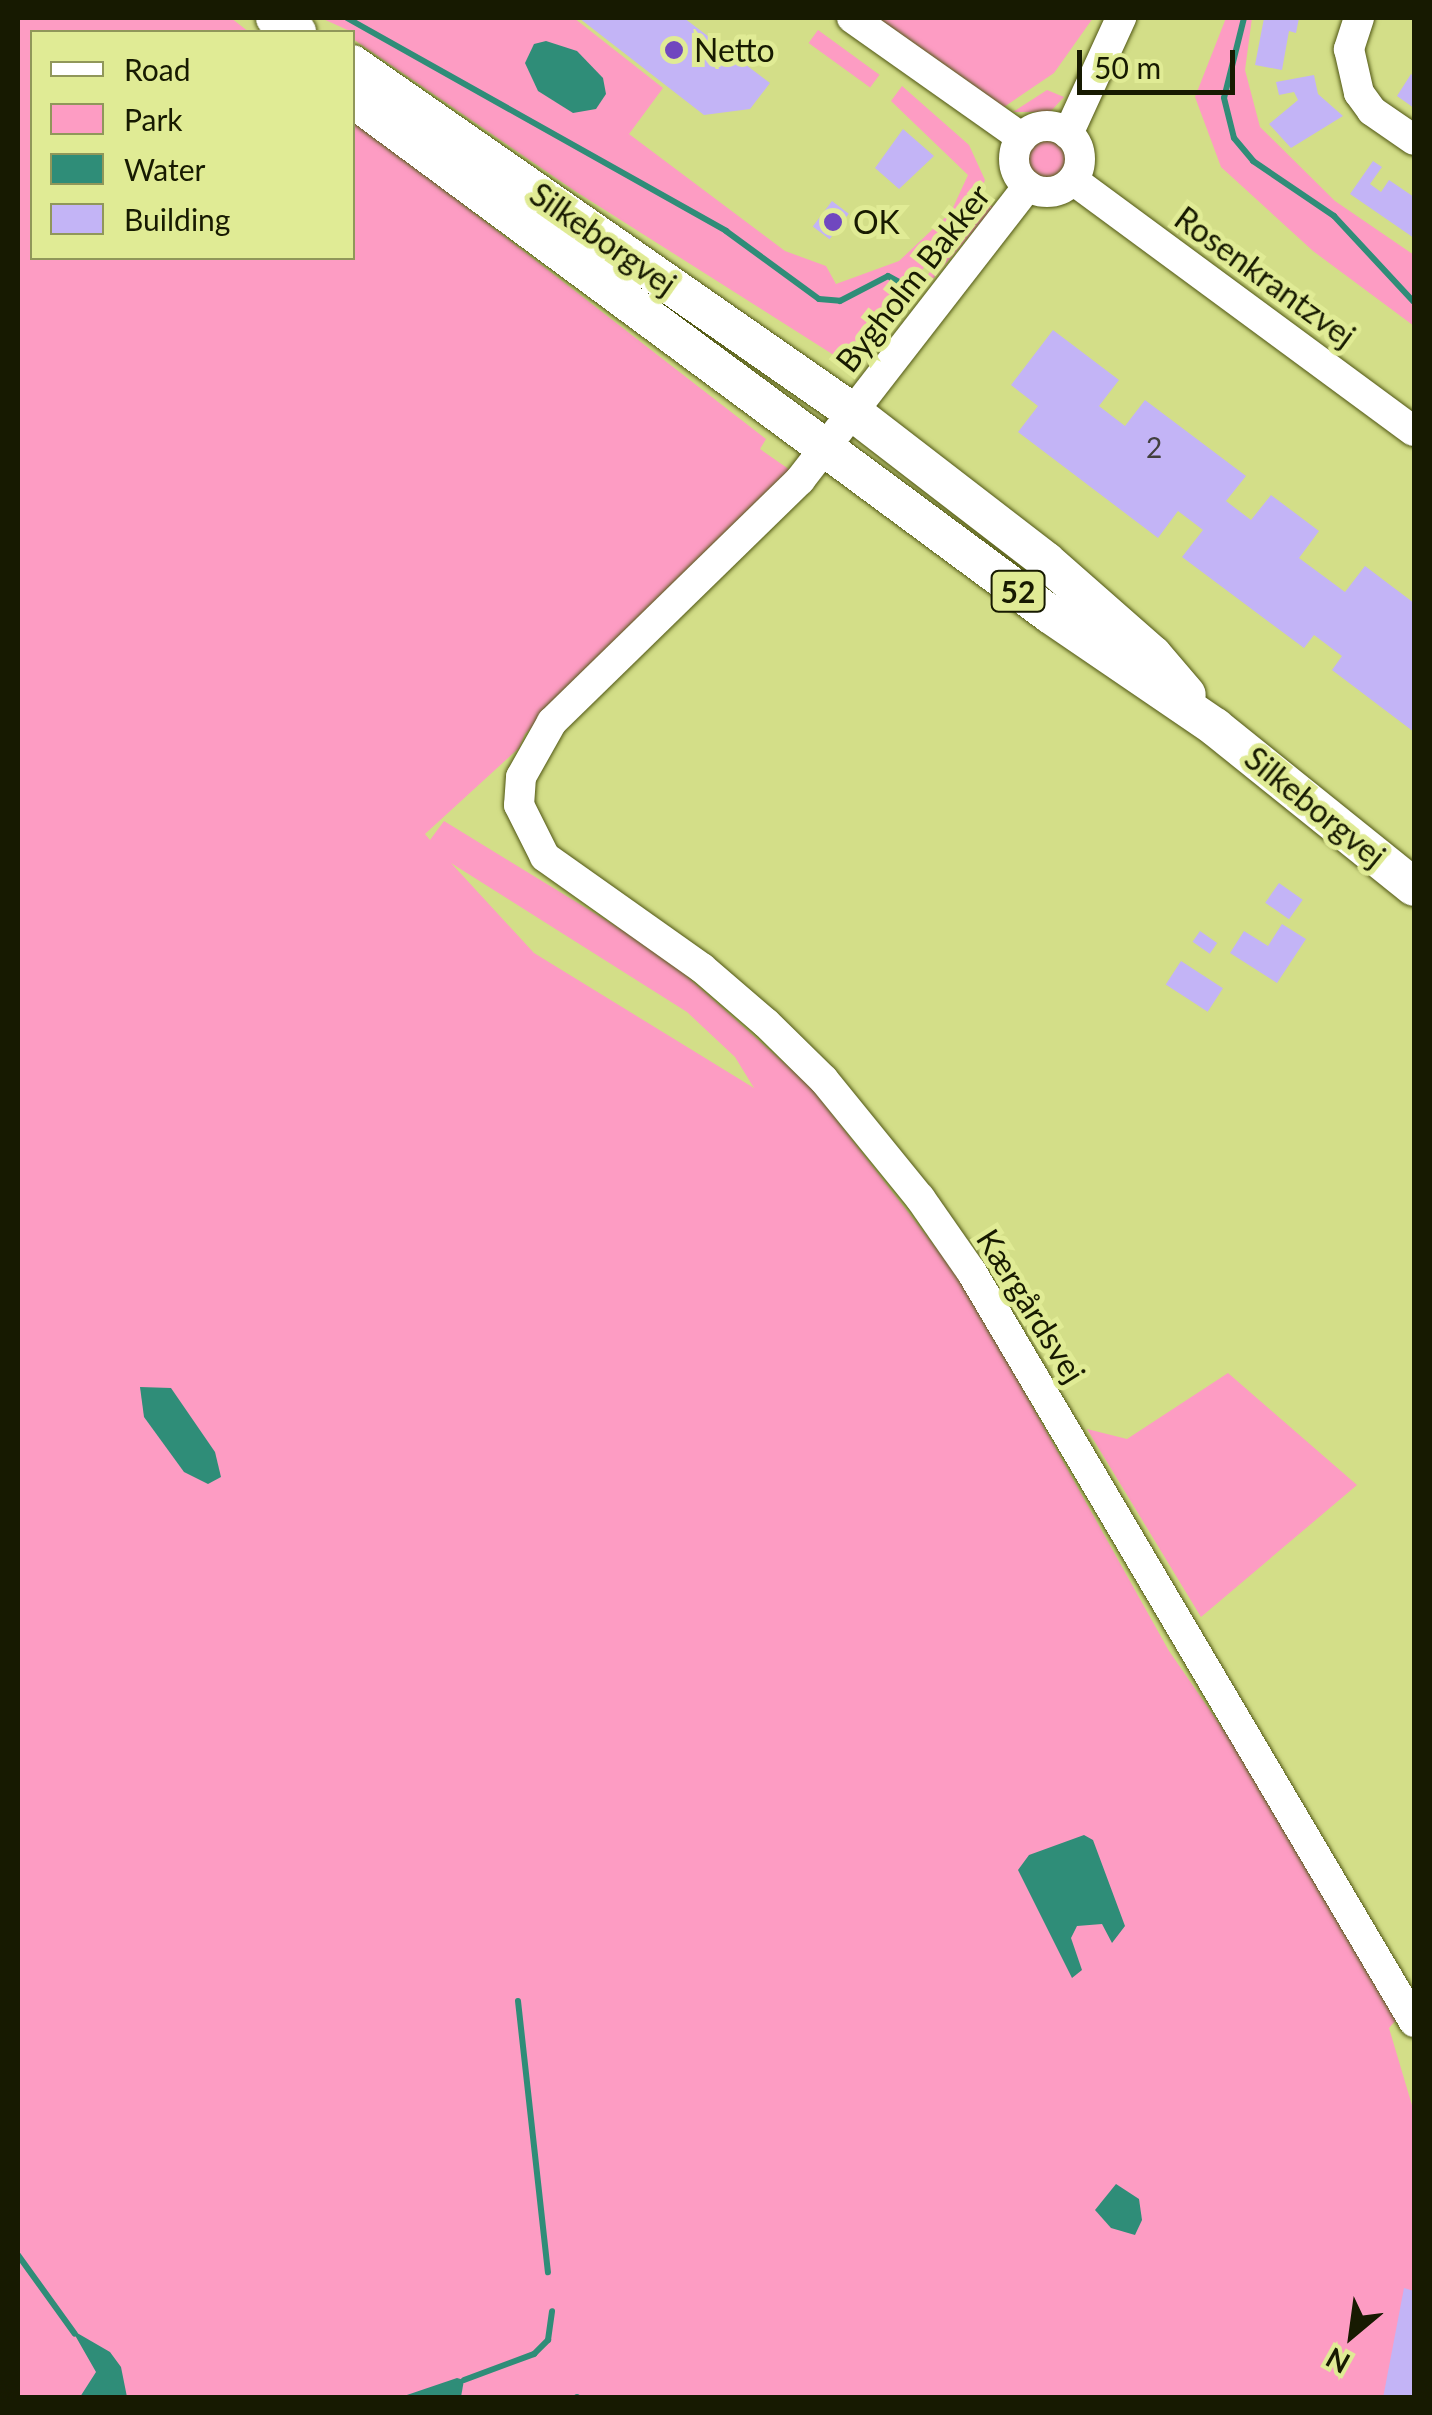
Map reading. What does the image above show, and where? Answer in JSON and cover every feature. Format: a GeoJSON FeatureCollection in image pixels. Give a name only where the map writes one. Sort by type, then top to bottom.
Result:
{"type":"FeatureCollection","features":[{"type":"Feature","properties":{"kind":"main road","name":"Silkeborgvej"},"geometry":{"type":"LineString","coordinates":[[355,66],[854,414],[1046,562],[1153,655],[1215,727]]}},
{"type":"Feature","properties":{"kind":"main road","name":"Silkeborgvej"},"geometry":{"type":"LineString","coordinates":[[355,100],[826,448],[1215,727],[1414,887]]}},
{"type":"Feature","properties":{"kind":"street"},"geometry":{"type":"LineString","coordinates":[[852,18],[1022,138]]}},
{"type":"Feature","properties":{"kind":"street"},"geometry":{"type":"LineString","coordinates":[[1068,134],[1122,18]]}},
{"type":"Feature","properties":{"kind":"street"},"geometry":{"type":"LineString","coordinates":[[1359,18],[1349,49],[1359,93],[1372,111],[1414,140]]}},
{"type":"Feature","properties":{"kind":"street"},"geometry":{"type":"LineString","coordinates":[[1044,126],[1068,134],[1080,156],[1073,180],[1052,192],[1028,186],[1014,164],[1022,138],[1044,126]]}},
{"type":"Feature","properties":{"kind":"street","name":"Rosenkrantzvej"},"geometry":{"type":"LineString","coordinates":[[1073,180],[1414,431]]}},
{"type":"Feature","properties":{"kind":"street","name":"Bygholm Bakker"},"geometry":{"type":"LineString","coordinates":[[854,414],[1028,186]]}},
{"type":"Feature","properties":{"kind":"street"},"geometry":{"type":"LineString","coordinates":[[826,448],[854,414]]}},
{"type":"Feature","properties":{"kind":"street","name":"Kærgårdsvej"},"geometry":{"type":"LineString","coordinates":[[826,448],[552,722],[520,778],[519,806],[528,834],[568,877],[634,918],[766,1023],[824,1080],[920,1198],[971,1271],[1414,2022]]}},
{"type":"Feature","properties":{"kind":"green space"},"geometry":{"type":"Polygon","coordinates":[[[18,18],[231,18],[246,30],[30,30],[30,260],[355,260],[355,121],[766,439],[760,449],[790,470],[525,734],[519,748],[425,834],[430,840],[444,821],[663,955],[810,1086],[964,1284],[1169,1651],[1274,1803],[1397,2019],[1389,2028],[1414,2112],[1414,2397],[18,2397],[18,18]],[[451,863],[534,953],[754,1088],[735,1057],[687,1012],[451,863]]]}},
{"type":"Feature","properties":{"kind":"green space"},"geometry":{"type":"Polygon","coordinates":[[[321,18],[574,18],[663,88],[629,134],[785,251],[826,266],[836,284],[899,261],[951,212],[968,175],[891,101],[902,86],[969,145],[985,180],[978,200],[893,306],[840,359],[575,191],[355,40],[355,30],[321,18]]]}},
{"type":"Feature","properties":{"kind":"green space"},"geometry":{"type":"Polygon","coordinates":[[[871,18],[1093,18],[1054,73],[1004,107],[871,18]]]}},
{"type":"Feature","properties":{"kind":"green space"},"geometry":{"type":"Polygon","coordinates":[[[1226,18],[1252,18],[1245,70],[1260,127],[1335,201],[1414,255],[1414,326],[1313,251],[1221,167],[1195,97],[1226,18]]]}},
{"type":"Feature","properties":{"kind":"green space"},"geometry":{"type":"Polygon","coordinates":[[[818,30],[879,75],[870,88],[809,43],[818,30]]]}},
{"type":"Feature","properties":{"kind":"green space"},"geometry":{"type":"Polygon","coordinates":[[[1047,90],[1064,97],[1050,112],[1013,112],[1047,90]]]}},
{"type":"Feature","properties":{"kind":"green space"},"geometry":{"type":"Polygon","coordinates":[[[1047,141],[1060,147],[1066,160],[1060,173],[1047,179],[1034,173],[1028,160],[1034,147],[1047,141]]]}},
{"type":"Feature","properties":{"kind":"green space"},"geometry":{"type":"Polygon","coordinates":[[[985,205],[993,206],[865,359],[861,356],[985,205]]]}},
{"type":"Feature","properties":{"kind":"green space"},"geometry":{"type":"Polygon","coordinates":[[[1228,1373],[1357,1485],[1201,1617],[1087,1429],[1127,1439],[1228,1373]]]}},
{"type":"Feature","properties":{"kind":"water"},"geometry":{"type":"Polygon","coordinates":[[[546,41],[577,51],[603,78],[606,94],[596,109],[573,113],[538,91],[525,63],[534,44],[546,41]]]}},
{"type":"Feature","properties":{"kind":"water"},"geometry":{"type":"Polygon","coordinates":[[[140,1387],[171,1388],[215,1452],[221,1477],[208,1484],[184,1472],[144,1417],[140,1387]]]}},
{"type":"Feature","properties":{"kind":"water"},"geometry":{"type":"Polygon","coordinates":[[[1084,1835],[1093,1840],[1125,1926],[1112,1943],[1102,1924],[1077,1926],[1071,1938],[1082,1970],[1072,1978],[1018,1870],[1029,1855],[1084,1835]]]}},
{"type":"Feature","properties":{"kind":"water"},"geometry":{"type":"Polygon","coordinates":[[[1116,2184],[1139,2199],[1142,2220],[1135,2235],[1111,2228],[1095,2210],[1116,2184]]]}},
{"type":"Feature","properties":{"kind":"water"},"geometry":{"type":"Polygon","coordinates":[[[72,2330],[110,2352],[121,2367],[127,2397],[80,2397],[96,2372],[72,2330]]]}},
{"type":"Feature","properties":{"kind":"water"},"geometry":{"type":"Polygon","coordinates":[[[457,2378],[464,2380],[461,2397],[401,2397],[457,2378]]]}},
{"type":"Feature","properties":{"kind":"building","name":"Netto"},"geometry":{"type":"Polygon","coordinates":[[[579,18],[684,18],[770,83],[750,109],[704,115],[579,18]]]}},
{"type":"Feature","properties":{"kind":"building"},"geometry":{"type":"Polygon","coordinates":[[[1264,18],[1299,18],[1296,33],[1289,31],[1282,70],[1255,65],[1264,18]]]}},
{"type":"Feature","properties":{"kind":"building"},"geometry":{"type":"Polygon","coordinates":[[[1411,74],[1414,77],[1414,108],[1397,96],[1411,74]]]}},
{"type":"Feature","properties":{"kind":"building"},"geometry":{"type":"Polygon","coordinates":[[[1314,75],[1318,94],[1343,116],[1291,148],[1269,124],[1298,100],[1294,92],[1279,95],[1276,82],[1314,75]]]}},
{"type":"Feature","properties":{"kind":"building"},"geometry":{"type":"Polygon","coordinates":[[[903,129],[934,156],[899,189],[875,168],[903,129]]]}},
{"type":"Feature","properties":{"kind":"building"},"geometry":{"type":"Polygon","coordinates":[[[1373,161],[1382,167],[1370,184],[1381,192],[1389,180],[1414,197],[1414,238],[1350,194],[1373,161]]]}},
{"type":"Feature","properties":{"kind":"building"},"geometry":{"type":"Polygon","coordinates":[[[832,201],[849,214],[830,239],[813,227],[832,201]]]}},
{"type":"Feature","properties":{"kind":"building"},"geometry":{"type":"Polygon","coordinates":[[[1053,330],[1119,380],[1099,406],[1125,426],[1145,400],[1246,476],[1226,501],[1251,520],[1271,495],[1319,531],[1299,558],[1345,592],[1365,566],[1414,603],[1414,732],[1332,670],[1342,656],[1314,635],[1304,648],[1182,557],[1203,530],[1178,511],[1158,538],[1018,432],[1038,406],[1011,385],[1053,330]]]}},
{"type":"Feature","properties":{"kind":"building"},"geometry":{"type":"Polygon","coordinates":[[[1279,883],[1303,900],[1289,919],[1265,903],[1279,883]]]}},
{"type":"Feature","properties":{"kind":"building"},"geometry":{"type":"Polygon","coordinates":[[[1282,924],[1306,939],[1277,983],[1230,953],[1244,931],[1268,946],[1282,924]]]}},
{"type":"Feature","properties":{"kind":"building"},"geometry":{"type":"Polygon","coordinates":[[[1200,931],[1217,943],[1210,954],[1193,942],[1200,931]]]}},
{"type":"Feature","properties":{"kind":"building"},"geometry":{"type":"Polygon","coordinates":[[[1181,961],[1223,988],[1208,1012],[1166,984],[1181,961]]]}},
{"type":"Feature","properties":{"kind":"building"},"geometry":{"type":"Polygon","coordinates":[[[1404,2288],[1414,2291],[1414,2398],[1383,2398],[1404,2288]]]}},
{"type":"Feature","properties":{"kind":"waterway"},"geometry":{"type":"LineString","coordinates":[[347,18],[726,231],[819,299],[840,301],[888,276],[901,283]]}},
{"type":"Feature","properties":{"kind":"waterway"},"geometry":{"type":"LineString","coordinates":[[1244,18],[1224,98],[1234,138],[1253,161],[1334,216],[1414,302]]}},
{"type":"Feature","properties":{"kind":"waterway"},"geometry":{"type":"LineString","coordinates":[[518,2001],[548,2272]]}},
{"type":"Feature","properties":{"kind":"waterway"},"geometry":{"type":"LineString","coordinates":[[18,2255],[75,2334]]}},
{"type":"Feature","properties":{"kind":"waterway"},"geometry":{"type":"LineString","coordinates":[[464,2380],[534,2354],[548,2340],[552,2311]]}},
{"type":"Feature","properties":{"kind":"place","name":"Netto"},"geometry":{"type":"Point","coordinates":[674,50]}},
{"type":"Feature","properties":{"kind":"place","name":"OK"},"geometry":{"type":"Point","coordinates":[833,222]}}]}
